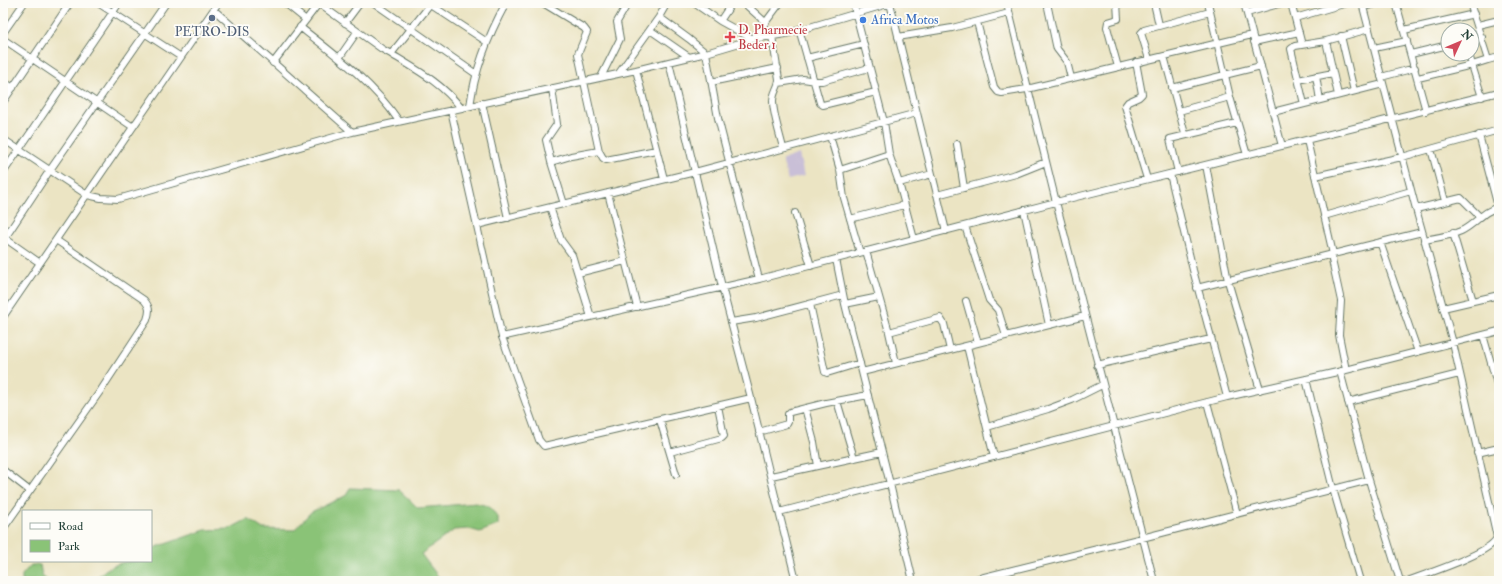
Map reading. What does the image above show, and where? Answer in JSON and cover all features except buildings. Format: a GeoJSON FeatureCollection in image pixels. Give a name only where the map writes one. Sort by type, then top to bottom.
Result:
{"type":"FeatureCollection","features":[{"type":"Feature","properties":{"kind":"street"},"geometry":{"type":"LineString","coordinates":[[3,33],[24,3]]}},
{"type":"Feature","properties":{"kind":"street"},"geometry":{"type":"LineString","coordinates":[[3,102],[70,3]]}},
{"type":"Feature","properties":{"kind":"street"},"geometry":{"type":"LineString","coordinates":[[98,3],[181,57]]}},
{"type":"Feature","properties":{"kind":"street"},"geometry":{"type":"LineString","coordinates":[[3,173],[119,3]]}},
{"type":"Feature","properties":{"kind":"street"},"geometry":{"type":"LineString","coordinates":[[40,263],[4,239],[166,3]]}},
{"type":"Feature","properties":{"kind":"street"},"geometry":{"type":"LineString","coordinates":[[3,317],[218,3]]}},
{"type":"Feature","properties":{"kind":"street"},"geometry":{"type":"LineString","coordinates":[[285,3],[306,20]]}},
{"type":"Feature","properties":{"kind":"street"},"geometry":{"type":"LineString","coordinates":[[273,63],[318,3],[385,52],[392,54],[431,78],[452,96],[461,108]]}},
{"type":"Feature","properties":{"kind":"street"},"geometry":{"type":"LineString","coordinates":[[345,23],[360,3]]}},
{"type":"Feature","properties":{"kind":"street"},"geometry":{"type":"LineString","coordinates":[[374,3],[476,74]]}},
{"type":"Feature","properties":{"kind":"street"},"geometry":{"type":"LineString","coordinates":[[543,3],[584,28],[587,32],[578,54],[599,150],[603,158],[606,160],[656,150]]}},
{"type":"Feature","properties":{"kind":"street"},"geometry":{"type":"LineString","coordinates":[[601,77],[620,39],[617,22],[628,3]]}},
{"type":"Feature","properties":{"kind":"street"},"geometry":{"type":"LineString","coordinates":[[619,73],[659,17],[667,3]]}},
{"type":"Feature","properties":{"kind":"street"},"geometry":{"type":"LineString","coordinates":[[694,3],[720,21],[753,39]]}},
{"type":"Feature","properties":{"kind":"street"},"geometry":{"type":"LineString","coordinates":[[720,21],[732,3]]}},
{"type":"Feature","properties":{"kind":"street"},"geometry":{"type":"LineString","coordinates":[[744,3],[765,22]]}},
{"type":"Feature","properties":{"kind":"street"},"geometry":{"type":"LineString","coordinates":[[753,39],[780,3]]}},
{"type":"Feature","properties":{"kind":"street"},"geometry":{"type":"LineString","coordinates":[[853,3],[884,122],[889,154],[899,183],[914,239]]}},
{"type":"Feature","properties":{"kind":"street"},"geometry":{"type":"LineString","coordinates":[[3,139],[86,195],[118,199],[352,132],[636,70],[706,53],[753,39],[799,29],[891,3],[946,231]]}},
{"type":"Feature","properties":{"kind":"street"},"geometry":{"type":"LineString","coordinates":[[1007,3],[1027,89],[1102,385],[1154,581]]}},
{"type":"Feature","properties":{"kind":"street"},"geometry":{"type":"LineString","coordinates":[[1047,3],[1056,45],[1068,62],[1071,78]]}},
{"type":"Feature","properties":{"kind":"street"},"geometry":{"type":"LineString","coordinates":[[1117,3],[1118,19],[1108,22],[1107,27],[1118,67]]}},
{"type":"Feature","properties":{"kind":"street"},"geometry":{"type":"LineString","coordinates":[[1154,3],[1159,25]]}},
{"type":"Feature","properties":{"kind":"street"},"geometry":{"type":"LineString","coordinates":[[1208,3],[1230,97],[1247,155]]}},
{"type":"Feature","properties":{"kind":"street"},"geometry":{"type":"LineString","coordinates":[[1244,3],[1282,146]]}},
{"type":"Feature","properties":{"kind":"street"},"geometry":{"type":"LineString","coordinates":[[1246,13],[1282,3]]}},
{"type":"Feature","properties":{"kind":"street"},"geometry":{"type":"LineString","coordinates":[[1291,3],[1302,45]]}},
{"type":"Feature","properties":{"kind":"street"},"geometry":{"type":"LineString","coordinates":[[1295,18],[1325,6],[1347,3]]}},
{"type":"Feature","properties":{"kind":"street"},"geometry":{"type":"LineString","coordinates":[[1379,3],[1362,5],[1424,240],[1453,343],[1496,532],[1496,541],[1485,549],[1458,562],[1407,581]]}},
{"type":"Feature","properties":{"kind":"street"},"geometry":{"type":"LineString","coordinates":[[1396,3],[1426,111]]}},
{"type":"Feature","properties":{"kind":"street"},"geometry":{"type":"LineString","coordinates":[[1470,3],[1477,22]]}},
{"type":"Feature","properties":{"kind":"street"},"geometry":{"type":"LineString","coordinates":[[392,54],[412,29],[429,4],[487,42]]}},
{"type":"Feature","properties":{"kind":"street"},"geometry":{"type":"LineString","coordinates":[[470,106],[476,74],[487,42],[503,4]]}},
{"type":"Feature","properties":{"kind":"street"},"geometry":{"type":"LineString","coordinates":[[214,10],[352,132]]}},
{"type":"Feature","properties":{"kind":"street"},"geometry":{"type":"LineString","coordinates":[[1149,59],[1141,33],[1144,30],[1210,12]]}},
{"type":"Feature","properties":{"kind":"street"},"geometry":{"type":"LineString","coordinates":[[898,37],[952,28],[1009,13]]}},
{"type":"Feature","properties":{"kind":"street"},"geometry":{"type":"LineString","coordinates":[[1404,30],[1474,14]]}},
{"type":"Feature","properties":{"kind":"street"},"geometry":{"type":"LineString","coordinates":[[659,17],[706,53],[729,163],[745,220],[759,279]]}},
{"type":"Feature","properties":{"kind":"street"},"geometry":{"type":"LineString","coordinates":[[1480,25],[1499,20]]}},
{"type":"Feature","properties":{"kind":"street"},"geometry":{"type":"LineString","coordinates":[[977,22],[994,88],[998,92],[1002,93],[1027,89],[1252,35]]}},
{"type":"Feature","properties":{"kind":"street"},"geometry":{"type":"LineString","coordinates":[[300,27],[339,58],[376,91],[400,121]]}},
{"type":"Feature","properties":{"kind":"street"},"geometry":{"type":"LineString","coordinates":[[799,29],[820,103],[823,105],[876,92]]}},
{"type":"Feature","properties":{"kind":"street"},"geometry":{"type":"LineString","coordinates":[[1304,104],[1291,52],[1292,48],[1326,41],[1369,29]]}},
{"type":"Feature","properties":{"kind":"street"},"geometry":{"type":"LineString","coordinates":[[650,30],[688,57]]}},
{"type":"Feature","properties":{"kind":"street"},"geometry":{"type":"LineString","coordinates":[[1480,31],[1488,60]]}},
{"type":"Feature","properties":{"kind":"street"},"geometry":{"type":"LineString","coordinates":[[339,58],[358,32]]}},
{"type":"Feature","properties":{"kind":"street"},"geometry":{"type":"LineString","coordinates":[[1254,42],[1298,32]]}},
{"type":"Feature","properties":{"kind":"street"},"geometry":{"type":"LineString","coordinates":[[772,36],[778,68],[779,83],[774,92],[773,102],[783,148]]}},
{"type":"Feature","properties":{"kind":"street"},"geometry":{"type":"LineString","coordinates":[[1342,36],[1354,91]]}},
{"type":"Feature","properties":{"kind":"street"},"geometry":{"type":"LineString","coordinates":[[3,39],[132,127]]}},
{"type":"Feature","properties":{"kind":"street"},"geometry":{"type":"LineString","coordinates":[[1326,41],[1338,95]]}},
{"type":"Feature","properties":{"kind":"street"},"geometry":{"type":"LineString","coordinates":[[1374,48],[1407,41]]}},
{"type":"Feature","properties":{"kind":"street"},"geometry":{"type":"LineString","coordinates":[[807,58],[864,44]]}},
{"type":"Feature","properties":{"kind":"street"},"geometry":{"type":"LineString","coordinates":[[1411,54],[1440,48]]}},
{"type":"Feature","properties":{"kind":"street"},"geometry":{"type":"LineString","coordinates":[[1164,56],[1185,134]]}},
{"type":"Feature","properties":{"kind":"street"},"geometry":{"type":"LineString","coordinates":[[1418,78],[1499,57]]}},
{"type":"Feature","properties":{"kind":"street"},"geometry":{"type":"LineString","coordinates":[[669,62],[722,287],[771,476],[796,581]]}},
{"type":"Feature","properties":{"kind":"street"},"geometry":{"type":"LineString","coordinates":[[1136,62],[1142,94],[1128,102],[1125,106],[1147,179]]}},
{"type":"Feature","properties":{"kind":"street"},"geometry":{"type":"LineString","coordinates":[[1472,64],[1482,97]]}},
{"type":"Feature","properties":{"kind":"street"},"geometry":{"type":"LineString","coordinates":[[1172,88],[1261,66]]}},
{"type":"Feature","properties":{"kind":"street"},"geometry":{"type":"LineString","coordinates":[[711,82],[778,68]]}},
{"type":"Feature","properties":{"kind":"street"},"geometry":{"type":"LineString","coordinates":[[779,83],[803,79],[822,81],[869,68]]}},
{"type":"Feature","properties":{"kind":"street"},"geometry":{"type":"LineString","coordinates":[[1381,77],[1414,68]]}},
{"type":"Feature","properties":{"kind":"street"},"geometry":{"type":"LineString","coordinates":[[636,70],[664,179]]}},
{"type":"Feature","properties":{"kind":"street"},"geometry":{"type":"LineString","coordinates":[[1298,80],[1333,73]]}},
{"type":"Feature","properties":{"kind":"street"},"geometry":{"type":"LineString","coordinates":[[1316,76],[1320,100]]}},
{"type":"Feature","properties":{"kind":"street"},"geometry":{"type":"LineString","coordinates":[[3,81],[13,88]]}},
{"type":"Feature","properties":{"kind":"street"},"geometry":{"type":"LineString","coordinates":[[1272,112],[1383,84]]}},
{"type":"Feature","properties":{"kind":"street"},"geometry":{"type":"LineString","coordinates":[[552,88],[557,124],[546,140],[564,204]]}},
{"type":"Feature","properties":{"kind":"street"},"geometry":{"type":"LineString","coordinates":[[502,337],[759,279],[1024,210],[1499,92]]}},
{"type":"Feature","properties":{"kind":"street"},"geometry":{"type":"LineString","coordinates":[[1179,111],[1230,97]]}},
{"type":"Feature","properties":{"kind":"street"},"geometry":{"type":"LineString","coordinates":[[482,103],[508,218]]}},
{"type":"Feature","properties":{"kind":"street"},"geometry":{"type":"LineString","coordinates":[[451,110],[502,337],[538,440],[542,445],[547,446],[751,398]]}},
{"type":"Feature","properties":{"kind":"street"},"geometry":{"type":"LineString","coordinates":[[477,225],[695,172],[917,113]]}},
{"type":"Feature","properties":{"kind":"street"},"geometry":{"type":"LineString","coordinates":[[1178,172],[1170,139],[1185,134],[1237,123]]}},
{"type":"Feature","properties":{"kind":"street"},"geometry":{"type":"LineString","coordinates":[[1315,176],[1402,157],[1499,130]]}},
{"type":"Feature","properties":{"kind":"street"},"geometry":{"type":"LineString","coordinates":[[1424,240],[1462,231],[1490,209],[1499,207],[1480,135]]}},
{"type":"Feature","properties":{"kind":"street"},"geometry":{"type":"LineString","coordinates":[[830,136],[840,170],[844,198],[850,219],[879,297],[896,363]]}},
{"type":"Feature","properties":{"kind":"street"},"geometry":{"type":"LineString","coordinates":[[1307,140],[1333,254],[1332,260],[1341,301],[1339,335],[1348,402],[1369,480],[1400,581]]}},
{"type":"Feature","properties":{"kind":"street"},"geometry":{"type":"LineString","coordinates":[[957,144],[964,188]]}},
{"type":"Feature","properties":{"kind":"street"},"geometry":{"type":"LineString","coordinates":[[1431,149],[1445,201]]}},
{"type":"Feature","properties":{"kind":"street"},"geometry":{"type":"LineString","coordinates":[[551,162],[599,150]]}},
{"type":"Feature","properties":{"kind":"street"},"geometry":{"type":"LineString","coordinates":[[840,170],[889,154]]}},
{"type":"Feature","properties":{"kind":"street"},"geometry":{"type":"LineString","coordinates":[[937,195],[1016,174],[1046,162]]}},
{"type":"Feature","properties":{"kind":"street"},"geometry":{"type":"LineString","coordinates":[[1206,165],[1228,281],[1260,390]]}},
{"type":"Feature","properties":{"kind":"street"},"geometry":{"type":"LineString","coordinates":[[899,183],[932,174]]}},
{"type":"Feature","properties":{"kind":"street"},"geometry":{"type":"LineString","coordinates":[[1170,174],[1197,288],[1227,397]]}},
{"type":"Feature","properties":{"kind":"street"},"geometry":{"type":"LineString","coordinates":[[1324,216],[1411,191]]}},
{"type":"Feature","properties":{"kind":"street"},"geometry":{"type":"LineString","coordinates":[[608,193],[637,307]]}},
{"type":"Feature","properties":{"kind":"street"},"geometry":{"type":"LineString","coordinates":[[1416,209],[1461,198],[1480,216]]}},
{"type":"Feature","properties":{"kind":"street"},"geometry":{"type":"LineString","coordinates":[[850,219],[904,205]]}},
{"type":"Feature","properties":{"kind":"street"},"geometry":{"type":"LineString","coordinates":[[550,207],[561,240],[572,255],[591,317]]}},
{"type":"Feature","properties":{"kind":"street"},"geometry":{"type":"LineString","coordinates":[[1024,210],[1049,325]]}},
{"type":"Feature","properties":{"kind":"street"},"geometry":{"type":"LineString","coordinates":[[795,213],[811,266]]}},
{"type":"Feature","properties":{"kind":"street"},"geometry":{"type":"LineString","coordinates":[[965,226],[989,300],[998,310],[1006,336]]}},
{"type":"Feature","properties":{"kind":"street"},"geometry":{"type":"LineString","coordinates":[[1197,288],[1422,232]]}},
{"type":"Feature","properties":{"kind":"street"},"geometry":{"type":"LineString","coordinates":[[1453,233],[1473,301]]}},
{"type":"Feature","properties":{"kind":"street"},"geometry":{"type":"LineString","coordinates":[[3,529],[101,390],[147,320],[150,312],[148,305],[144,300],[56,240]]}},
{"type":"Feature","properties":{"kind":"street"},"geometry":{"type":"LineString","coordinates":[[1380,242],[1418,352]]}},
{"type":"Feature","properties":{"kind":"street"},"geometry":{"type":"LineString","coordinates":[[836,259],[845,304],[913,581]]}},
{"type":"Feature","properties":{"kind":"street"},"geometry":{"type":"LineString","coordinates":[[578,273],[625,261]]}},
{"type":"Feature","properties":{"kind":"street"},"geometry":{"type":"LineString","coordinates":[[731,322],[756,318],[843,295]]}},
{"type":"Feature","properties":{"kind":"street"},"geometry":{"type":"LineString","coordinates":[[1443,308],[1499,295]]}},
{"type":"Feature","properties":{"kind":"street"},"geometry":{"type":"LineString","coordinates":[[845,304],[879,297]]}},
{"type":"Feature","properties":{"kind":"street"},"geometry":{"type":"LineString","coordinates":[[966,301],[978,343]]}},
{"type":"Feature","properties":{"kind":"street"},"geometry":{"type":"LineString","coordinates":[[810,304],[825,372],[827,373],[860,363]]}},
{"type":"Feature","properties":{"kind":"street"},"geometry":{"type":"LineString","coordinates":[[862,372],[1085,316]]}},
{"type":"Feature","properties":{"kind":"street"},"geometry":{"type":"LineString","coordinates":[[889,332],[940,318],[944,324],[950,350]]}},
{"type":"Feature","properties":{"kind":"street"},"geometry":{"type":"LineString","coordinates":[[779,512],[1207,402],[1343,371],[1499,331]]}},
{"type":"Feature","properties":{"kind":"street"},"geometry":{"type":"LineString","coordinates":[[1483,335],[1499,391]]}},
{"type":"Feature","properties":{"kind":"street"},"geometry":{"type":"LineString","coordinates":[[1097,365],[1211,339]]}},
{"type":"Feature","properties":{"kind":"street"},"geometry":{"type":"LineString","coordinates":[[967,346],[994,457]]}},
{"type":"Feature","properties":{"kind":"street"},"geometry":{"type":"LineString","coordinates":[[1348,402],[1459,374]]}},
{"type":"Feature","properties":{"kind":"street"},"geometry":{"type":"LineString","coordinates":[[1306,379],[1333,489],[1360,581]]}},
{"type":"Feature","properties":{"kind":"street"},"geometry":{"type":"LineString","coordinates":[[987,427],[1048,409],[1072,400],[1102,385]]}},
{"type":"Feature","properties":{"kind":"street"},"geometry":{"type":"LineString","coordinates":[[759,432],[787,424],[788,414],[790,412],[868,395]]}},
{"type":"Feature","properties":{"kind":"street"},"geometry":{"type":"LineString","coordinates":[[837,401],[854,458]]}},
{"type":"Feature","properties":{"kind":"street"},"geometry":{"type":"LineString","coordinates":[[1207,402],[1237,514]]}},
{"type":"Feature","properties":{"kind":"street"},"geometry":{"type":"LineString","coordinates":[[670,452],[722,438],[724,436],[718,406]]}},
{"type":"Feature","properties":{"kind":"street"},"geometry":{"type":"LineString","coordinates":[[805,408],[814,442],[818,466]]}},
{"type":"Feature","properties":{"kind":"street"},"geometry":{"type":"LineString","coordinates":[[660,420],[676,474]]}},
{"type":"Feature","properties":{"kind":"street"},"geometry":{"type":"LineString","coordinates":[[1477,453],[1499,448]]}},
{"type":"Feature","properties":{"kind":"street"},"geometry":{"type":"LineString","coordinates":[[771,476],[882,452]]}},
{"type":"Feature","properties":{"kind":"street"},"geometry":{"type":"LineString","coordinates":[[3,470],[30,491]]}},
{"type":"Feature","properties":{"kind":"street"},"geometry":{"type":"LineString","coordinates":[[968,581],[1369,480]]}},
{"type":"Feature","properties":{"kind":"shaded area"},"geometry":{"type":"Polygon","coordinates":[[[799,154],[804,176],[788,180],[782,160],[799,154]]]}},
{"type":"Feature","properties":{"kind":"green space"},"geometry":{"type":"Polygon","coordinates":[[[350,488],[399,490],[418,508],[476,503],[488,506],[498,517],[498,525],[480,532],[469,529],[454,530],[421,554],[440,579],[438,581],[88,581],[94,579],[107,569],[118,564],[129,562],[152,562],[152,549],[205,530],[229,529],[248,519],[263,529],[294,530],[311,512],[345,496],[350,488]]]}},
{"type":"Feature","properties":{"kind":"green space"},"geometry":{"type":"Polygon","coordinates":[[[31,565],[40,565],[42,576],[48,581],[22,581],[22,575],[31,565]]]}},
{"type":"Feature","properties":{"kind":"place","name":"PETRO-DIS"},"geometry":{"type":"Point","coordinates":[212,18]}},
{"type":"Feature","properties":{"kind":"place","name":"Africa Motos"},"geometry":{"type":"Point","coordinates":[863,20]}},
{"type":"Feature","properties":{"kind":"place","name":"D. Pharmecie Beder 1"},"geometry":{"type":"Point","coordinates":[730,37]}}]}
